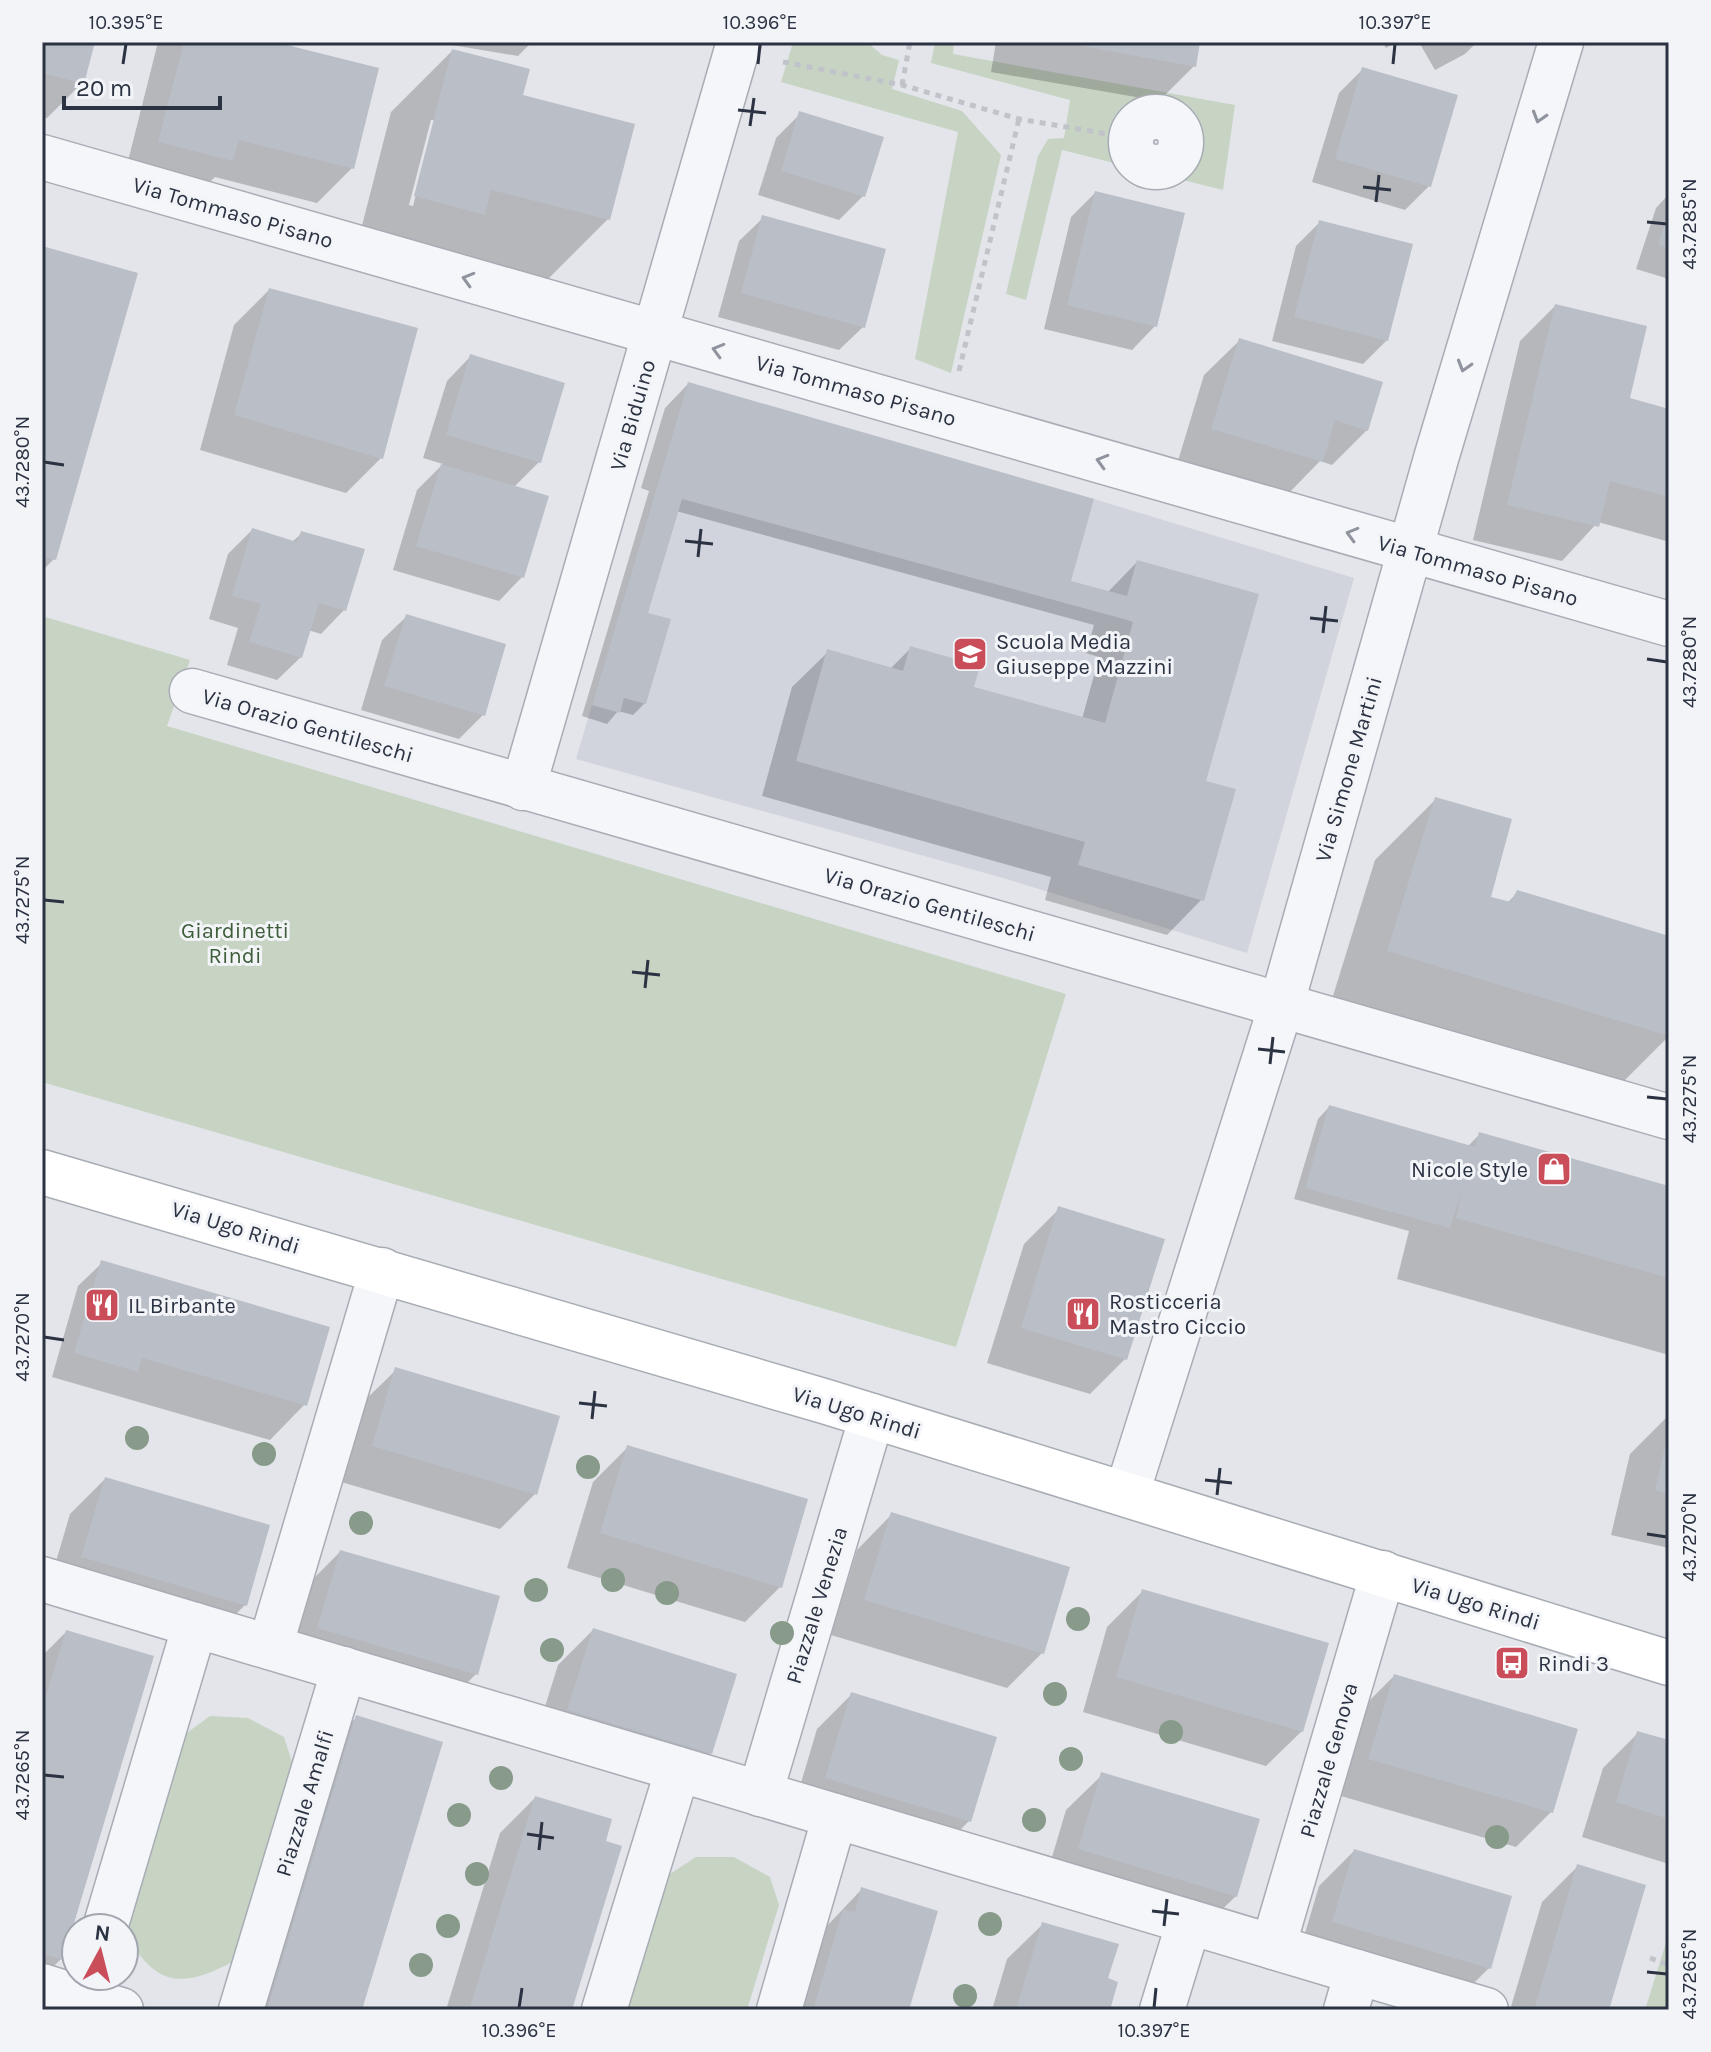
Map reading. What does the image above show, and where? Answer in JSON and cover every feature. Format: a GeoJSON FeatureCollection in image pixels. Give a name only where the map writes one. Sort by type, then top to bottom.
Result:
{"type":"FeatureCollection","features":[{"type":"Feature","properties":{"kind":"street","name":"Via Simone Martini"},"geometry":{"type":"LineString","coordinates":[[1127,1493],[1281,1006],[1410,550],[1561,42]]}},
{"type":"Feature","properties":{"kind":"street","name":"Via Biduino"},"geometry":{"type":"LineString","coordinates":[[523,788],[656,333],[756,51]]}},
{"type":"Feature","properties":{"kind":"street","name":"Via Tommaso Pisano"},"geometry":{"type":"LineString","coordinates":[[42,157],[1669,624]]}},
{"type":"Feature","properties":{"kind":"street","name":"Via Orazio Gentileschi"},"geometry":{"type":"LineString","coordinates":[[192,691],[1669,1117]]}},
{"type":"Feature","properties":{"kind":"street","name":"Via Ugo Rindi"},"geometry":{"type":"LineString","coordinates":[[42,1172],[872,1416],[1669,1663]]}},
{"type":"Feature","properties":{"kind":"street"},"geometry":{"type":"LineString","coordinates":[[270,1647],[382,1270]]}},
{"type":"Feature","properties":{"kind":"street","name":"Piazzale Venezia"},"geometry":{"type":"LineString","coordinates":[[760,1794],[872,1416]]}},
{"type":"Feature","properties":{"kind":"street","name":"Piazzale Genova"},"geometry":{"type":"LineString","coordinates":[[1273,1947],[1383,1573]]}},
{"type":"Feature","properties":{"kind":"street"},"geometry":{"type":"LineString","coordinates":[[42,1579],[1273,1947],[1351,1991],[1486,2010]]}},
{"type":"Feature","properties":{"kind":"street"},"geometry":{"type":"LineString","coordinates":[[110,1912],[195,1625]]}},
{"type":"Feature","properties":{"kind":"street","name":"Piazzale Amalfi"},"geometry":{"type":"LineString","coordinates":[[241,2010],[344,1669]]}},
{"type":"Feature","properties":{"kind":"street"},"geometry":{"type":"LineString","coordinates":[[604,2010],[678,1769]]}},
{"type":"Feature","properties":{"kind":"street"},"geometry":{"type":"LineString","coordinates":[[779,2010],[835,1816]]}},
{"type":"Feature","properties":{"kind":"street"},"geometry":{"type":"LineString","coordinates":[[1162,2010],[1189,1922]]}},
{"type":"Feature","properties":{"kind":"street"},"geometry":{"type":"LineString","coordinates":[[42,1986],[99,1995]]}},
{"type":"Feature","properties":{"kind":"path"},"geometry":{"type":"LineString","coordinates":[[902,85],[910,42]]}},
{"type":"Feature","properties":{"kind":"path"},"geometry":{"type":"LineString","coordinates":[[756,51],[902,85],[1019,119],[1146,140]]}},
{"type":"Feature","properties":{"kind":"path"},"geometry":{"type":"LineString","coordinates":[[955,385],[1019,119]]}},
{"type":"Feature","properties":{"kind":"path"},"geometry":{"type":"LineString","coordinates":[[1650,1958],[1669,1965]]}},
{"type":"Feature","properties":{"kind":"shaded area","name":"Scuola Media Giuseppe Mazzini"},"geometry":{"type":"Polygon","coordinates":[[[688,382],[1354,578],[1247,953],[1003,878],[576,759],[688,382]]]}},
{"type":"Feature","properties":{"kind":"green space"},"geometry":{"type":"Polygon","coordinates":[[[793,42],[867,42],[882,55],[899,60],[892,89],[962,111],[1001,155],[951,373],[915,359],[958,132],[781,82],[793,42]]]}},
{"type":"Feature","properties":{"kind":"green space"},"geometry":{"type":"Polygon","coordinates":[[[935,42],[954,42],[953,54],[1235,105],[1223,190],[1062,150],[1026,300],[1006,294],[1038,156],[1048,139],[1064,138],[1070,100],[931,63],[935,42]],[[1152,118],[1133,133],[1133,150],[1140,161],[1150,166],[1161,166],[1171,161],[1179,152],[1180,140],[1174,125],[1152,118]]]}},
{"type":"Feature","properties":{"kind":"green space","name":"Giardinetti Rindi"},"geometry":{"type":"Polygon","coordinates":[[[42,616],[190,660],[167,726],[1066,994],[956,1347],[42,1082],[42,616]]]}},
{"type":"Feature","properties":{"kind":"green space"},"geometry":{"type":"Polygon","coordinates":[[[210,1716],[248,1718],[284,1737],[293,1765],[232,1962],[196,1977],[182,1979],[157,1972],[140,1954],[140,1912],[130,1912],[184,1735],[210,1716]]]}},
{"type":"Feature","properties":{"kind":"green space"},"geometry":{"type":"Polygon","coordinates":[[[696,1857],[734,1857],[770,1877],[779,1905],[747,2010],[627,2010],[670,1874],[696,1857]]]}},
{"type":"Feature","properties":{"kind":"green space"},"geometry":{"type":"Polygon","coordinates":[[[1669,1933],[1669,2010],[1645,2010],[1669,1933]]]}},
{"type":"Feature","properties":{"kind":"building"},"geometry":{"type":"Polygon","coordinates":[[[42,42],[95,42],[84,84],[42,73],[42,42]]]}},
{"type":"Feature","properties":{"kind":"building"},"geometry":{"type":"Polygon","coordinates":[[[184,42],[275,42],[379,68],[354,169],[239,140],[233,161],[158,142],[184,42]]]}},
{"type":"Feature","properties":{"kind":"building"},"geometry":{"type":"Polygon","coordinates":[[[1061,42],[1200,42],[1196,67],[1061,42]]]}},
{"type":"Feature","properties":{"kind":"building"},"geometry":{"type":"Polygon","coordinates":[[[452,49],[530,69],[523,95],[635,124],[610,220],[491,190],[485,215],[414,196],[452,49]]]}},
{"type":"Feature","properties":{"kind":"building"},"geometry":{"type":"Polygon","coordinates":[[[1362,67],[1458,95],[1431,187],[1335,159],[1362,67]]]}},
{"type":"Feature","properties":{"kind":"building"},"geometry":{"type":"Polygon","coordinates":[[[799,111],[884,137],[865,197],[781,171],[799,111]]]}},
{"type":"Feature","properties":{"kind":"building"},"geometry":{"type":"Polygon","coordinates":[[[1095,191],[1185,213],[1157,327],[1067,305],[1095,191]]]}},
{"type":"Feature","properties":{"kind":"building"},"geometry":{"type":"Polygon","coordinates":[[[1669,214],[1669,248],[1658,245],[1669,214]]]}},
{"type":"Feature","properties":{"kind":"building"},"geometry":{"type":"Polygon","coordinates":[[[762,215],[886,249],[865,328],[741,293],[762,215]]]}},
{"type":"Feature","properties":{"kind":"building"},"geometry":{"type":"Polygon","coordinates":[[[1319,220],[1413,244],[1388,341],[1294,317],[1319,220]]]}},
{"type":"Feature","properties":{"kind":"building"},"geometry":{"type":"Polygon","coordinates":[[[42,246],[138,273],[56,560],[42,556],[42,246]]]}},
{"type":"Feature","properties":{"kind":"building"},"geometry":{"type":"Polygon","coordinates":[[[269,288],[418,328],[383,459],[234,415],[269,288]]]}},
{"type":"Feature","properties":{"kind":"building"},"geometry":{"type":"Polygon","coordinates":[[[1555,304],[1647,326],[1630,398],[1669,409],[1669,497],[1610,481],[1599,527],[1507,505],[1555,304]]]}},
{"type":"Feature","properties":{"kind":"building"},"geometry":{"type":"Polygon","coordinates":[[[1239,338],[1383,382],[1368,431],[1335,420],[1323,462],[1211,429],[1239,338]]]}},
{"type":"Feature","properties":{"kind":"building"},"geometry":{"type":"Polygon","coordinates":[[[470,354],[565,383],[541,463],[446,435],[470,354]]]}},
{"type":"Feature","properties":{"kind":"building"},"geometry":{"type":"Polygon","coordinates":[[[688,382],[1094,499],[1071,581],[1127,596],[1137,560],[1259,594],[1206,781],[1236,789],[1204,901],[1078,865],[1085,842],[796,761],[827,649],[903,671],[910,646],[980,666],[974,687],[1105,723],[1133,622],[682,499],[648,613],[671,619],[646,704],[624,698],[620,713],[592,705],[688,382]]]}},
{"type":"Feature","properties":{"kind":"building"},"geometry":{"type":"Polygon","coordinates":[[[441,464],[549,496],[524,578],[416,546],[441,464]]]}},
{"type":"Feature","properties":{"kind":"building"},"geometry":{"type":"Polygon","coordinates":[[[252,528],[297,542],[301,531],[365,549],[346,611],[319,603],[302,658],[249,642],[261,604],[232,596],[252,528]]]}},
{"type":"Feature","properties":{"kind":"building"},"geometry":{"type":"Polygon","coordinates":[[[406,614],[506,644],[485,716],[384,686],[406,614]]]}},
{"type":"Feature","properties":{"kind":"building"},"geometry":{"type":"Polygon","coordinates":[[[1435,797],[1512,819],[1491,897],[1511,902],[1517,890],[1669,936],[1669,1036],[1387,951],[1435,797]]]}},
{"type":"Feature","properties":{"kind":"building"},"geometry":{"type":"Polygon","coordinates":[[[1329,1105],[1475,1147],[1479,1132],[1669,1186],[1669,1278],[1456,1218],[1462,1190],[1450,1228],[1305,1188],[1329,1105]]]}},
{"type":"Feature","properties":{"kind":"building"},"geometry":{"type":"Polygon","coordinates":[[[1058,1206],[1165,1239],[1127,1360],[1021,1328],[1058,1206]]]}},
{"type":"Feature","properties":{"kind":"building"},"geometry":{"type":"Polygon","coordinates":[[[101,1260],[330,1327],[307,1406],[142,1358],[138,1372],[74,1353],[101,1260]]]}},
{"type":"Feature","properties":{"kind":"building"},"geometry":{"type":"Polygon","coordinates":[[[395,1367],[560,1416],[537,1495],[372,1446],[395,1367]]]}},
{"type":"Feature","properties":{"kind":"building"},"geometry":{"type":"Polygon","coordinates":[[[1669,1435],[1669,1494],[1655,1490],[1669,1435]]]}},
{"type":"Feature","properties":{"kind":"building"},"geometry":{"type":"Polygon","coordinates":[[[627,1445],[808,1499],[782,1588],[600,1533],[627,1445]]]}},
{"type":"Feature","properties":{"kind":"building"},"geometry":{"type":"Polygon","coordinates":[[[105,1477],[270,1525],[247,1606],[81,1557],[105,1477]]]}},
{"type":"Feature","properties":{"kind":"building"},"geometry":{"type":"Polygon","coordinates":[[[891,1512],[1070,1567],[1044,1654],[864,1600],[891,1512]]]}},
{"type":"Feature","properties":{"kind":"building"},"geometry":{"type":"Polygon","coordinates":[[[340,1550],[500,1596],[478,1675],[317,1628],[340,1550]]]}},
{"type":"Feature","properties":{"kind":"building"},"geometry":{"type":"Polygon","coordinates":[[[1142,1589],[1329,1643],[1303,1732],[1116,1677],[1142,1589]]]}},
{"type":"Feature","properties":{"kind":"building"},"geometry":{"type":"Polygon","coordinates":[[[593,1628],[737,1674],[712,1754],[567,1710],[593,1628]]]}},
{"type":"Feature","properties":{"kind":"building"},"geometry":{"type":"Polygon","coordinates":[[[66,1630],[154,1656],[77,1912],[60,1912],[60,1959],[42,1954],[42,1709],[66,1630]]]}},
{"type":"Feature","properties":{"kind":"building"},"geometry":{"type":"Polygon","coordinates":[[[1394,1674],[1578,1729],[1553,1813],[1368,1759],[1394,1674]]]}},
{"type":"Feature","properties":{"kind":"building"},"geometry":{"type":"Polygon","coordinates":[[[851,1692],[997,1737],[971,1822],[825,1778],[851,1692]]]}},
{"type":"Feature","properties":{"kind":"building"},"geometry":{"type":"Polygon","coordinates":[[[356,1715],[443,1742],[362,2010],[267,2010],[356,1715]]]}},
{"type":"Feature","properties":{"kind":"building"},"geometry":{"type":"Polygon","coordinates":[[[1637,1731],[1669,1740],[1669,1819],[1616,1802],[1637,1731]]]}},
{"type":"Feature","properties":{"kind":"building"},"geometry":{"type":"Polygon","coordinates":[[[1101,1772],[1260,1819],[1237,1897],[1078,1849],[1101,1772]]]}},
{"type":"Feature","properties":{"kind":"building"},"geometry":{"type":"Polygon","coordinates":[[[535,1796],[612,1819],[606,1841],[622,1846],[572,2010],[469,2010],[535,1796]]]}},
{"type":"Feature","properties":{"kind":"building"},"geometry":{"type":"Polygon","coordinates":[[[1354,1849],[1512,1896],[1491,1969],[1332,1922],[1354,1849]]]}},
{"type":"Feature","properties":{"kind":"building"},"geometry":{"type":"Polygon","coordinates":[[[1577,1864],[1646,1885],[1609,2010],[1534,2010],[1577,1864]]]}},
{"type":"Feature","properties":{"kind":"building"},"geometry":{"type":"Polygon","coordinates":[[[861,1887],[938,1911],[909,2010],[813,2010],[843,1909],[855,1912],[861,1887]]]}},
{"type":"Feature","properties":{"kind":"building"},"geometry":{"type":"Polygon","coordinates":[[[1042,1922],[1119,1944],[1108,1978],[1118,1982],[1110,2010],[1016,2010],[1042,1922]]]}},
{"type":"Feature","properties":{"kind":"place","name":"Scuola Media Giuseppe Mazzini"},"geometry":{"type":"Point","coordinates":[970,654]}},
{"type":"Feature","properties":{"kind":"place","name":"Nicole Style"},"geometry":{"type":"Point","coordinates":[1554,1169]}},
{"type":"Feature","properties":{"kind":"place","name":"IL Birbante"},"geometry":{"type":"Point","coordinates":[102,1305]}},
{"type":"Feature","properties":{"kind":"place","name":"Rosticceria Mastro Ciccio"},"geometry":{"type":"Point","coordinates":[1083,1314]}},
{"type":"Feature","properties":{"kind":"place","name":"Rindi 3"},"geometry":{"type":"Point","coordinates":[1512,1663]}}]}
